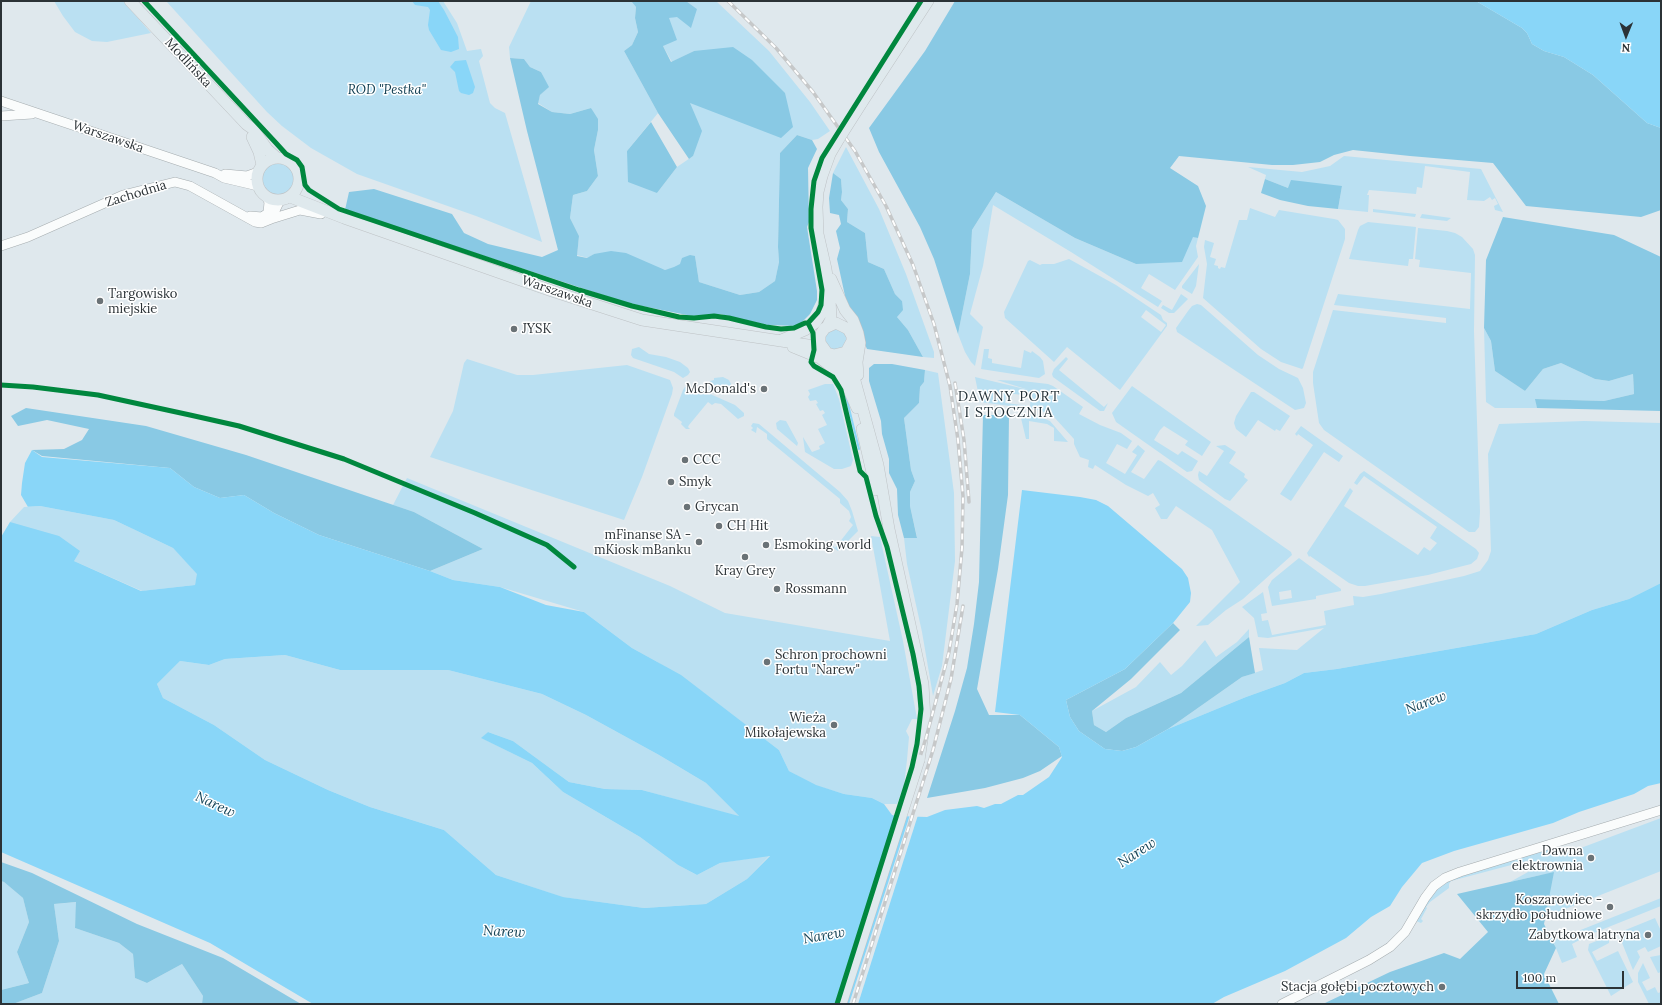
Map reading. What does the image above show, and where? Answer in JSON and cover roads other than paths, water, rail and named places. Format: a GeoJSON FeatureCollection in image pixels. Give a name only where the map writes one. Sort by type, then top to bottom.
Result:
{"type":"FeatureCollection","features":[{"type":"Feature","properties":{"kind":"main road","name":"Modlińska"},"geometry":{"type":"LineString","coordinates":[[130,1],[246,124],[253,129],[266,149],[276,158]]}},
{"type":"Feature","properties":{"kind":"main road"},"geometry":{"type":"LineString","coordinates":[[841,324],[818,234],[816,207],[818,192],[828,160],[840,137],[928,1]]}},
{"type":"Feature","properties":{"kind":"main road","name":"Modlińska"},"geometry":{"type":"LineString","coordinates":[[246,124],[260,152],[260,169]]}},
{"type":"Feature","properties":{"kind":"main road"},"geometry":{"type":"LineString","coordinates":[[276,158],[287,160],[295,167],[299,178],[298,185],[294,193],[285,198],[267,198],[260,191],[257,180],[260,169],[271,159],[276,158]]}},
{"type":"Feature","properties":{"kind":"main road","name":"Warszawska"},"geometry":{"type":"LineString","coordinates":[[298,185],[306,194],[344,218]]}},
{"type":"Feature","properties":{"kind":"main road","name":"Warszawska"},"geometry":{"type":"LineString","coordinates":[[285,198],[552,291],[642,320],[821,347]]}},
{"type":"Feature","properties":{"kind":"main road"},"geometry":{"type":"LineString","coordinates":[[828,277],[831,319],[820,335],[821,347],[827,353],[840,360],[851,383],[879,502],[889,529]]}},
{"type":"Feature","properties":{"kind":"main road"},"geometry":{"type":"LineString","coordinates":[[777,341],[805,330],[815,323],[825,304],[828,277]]}},
{"type":"Feature","properties":{"kind":"main road"},"geometry":{"type":"LineString","coordinates":[[828,277],[845,310],[853,320],[858,333],[860,343],[857,362],[858,391]]}},
{"type":"Feature","properties":{"kind":"main road"},"geometry":{"type":"LineString","coordinates":[[828,325],[841,324],[848,329],[852,336],[851,345],[848,350],[842,354],[834,356]]}},
{"type":"Feature","properties":{"kind":"main road","name":"Warszawska"},"geometry":{"type":"LineString","coordinates":[[777,341],[820,335]]}},
{"type":"Feature","properties":{"kind":"main road"},"geometry":{"type":"LineString","coordinates":[[777,341],[809,353],[829,364],[845,381],[857,408]]}},
{"type":"Feature","properties":{"kind":"main road"},"geometry":{"type":"LineString","coordinates":[[841,1004],[917,766],[923,739],[925,714],[922,673],[889,529],[878,465],[849,359],[848,350]]}},
{"type":"Feature","properties":{"kind":"street","name":"Warszawska"},"geometry":{"type":"LineString","coordinates":[[5,102],[215,173],[234,182],[258,186]]}},
{"type":"Feature","properties":{"kind":"street"},"geometry":{"type":"LineString","coordinates":[[1,115],[5,112],[5,102]]}},
{"type":"Feature","properties":{"kind":"street"},"geometry":{"type":"LineString","coordinates":[[1,115],[39,114]]}},
{"type":"Feature","properties":{"kind":"street","name":"Warszawska"},"geometry":{"type":"LineString","coordinates":[[215,173],[247,176],[260,169]]}},
{"type":"Feature","properties":{"kind":"street","name":"Zachodnia"},"geometry":{"type":"LineString","coordinates":[[1,246],[28,237],[123,196],[175,182],[190,186],[247,216],[255,222],[261,223],[300,210],[344,218]]}},
{"type":"Feature","properties":{"kind":"street"},"geometry":{"type":"LineString","coordinates":[[247,216],[262,217],[268,213],[269,202],[267,198]]}},
{"type":"Feature","properties":{"kind":"street"},"geometry":{"type":"LineString","coordinates":[[271,219],[285,198]]}},
{"type":"Feature","properties":{"kind":"street"},"geometry":{"type":"LineString","coordinates":[[1282,1004],[1369,960],[1390,947],[1405,932],[1425,898],[1434,886],[1445,878],[1460,872],[1661,810]]}},
{"type":"Feature","properties":{"kind":"water"},"geometry":{"type":"Polygon","coordinates":[[[412,1],[438,1],[458,37],[459,49],[451,52],[441,50],[429,30],[428,25],[430,10],[428,7],[415,5],[412,1]]]}},
{"type":"Feature","properties":{"kind":"water"},"geometry":{"type":"Polygon","coordinates":[[[1476,1],[1661,1],[1661,128],[1647,123],[1593,75],[1564,57],[1544,51],[1532,44],[1527,33],[1522,28],[1476,1]]]}},
{"type":"Feature","properties":{"kind":"water"},"geometry":{"type":"Polygon","coordinates":[[[466,60],[475,87],[473,93],[469,95],[459,91],[455,72],[450,67],[455,61],[466,60]]]}},
{"type":"Feature","properties":{"kind":"water","name":"Narew"},"geometry":{"type":"Polygon","coordinates":[[[32,450],[42,457],[170,468],[194,487],[220,498],[244,495],[274,513],[319,535],[430,571],[453,580],[500,587],[546,605],[584,612],[632,648],[681,675],[779,750],[789,771],[816,785],[844,794],[872,798],[884,804],[892,815],[897,816],[927,817],[945,810],[977,806],[984,808],[995,804],[1001,804],[1018,795],[1023,795],[1049,777],[1062,757],[1059,747],[1020,715],[995,712],[1022,490],[1080,497],[1096,500],[1108,506],[1182,569],[1188,578],[1191,593],[1190,602],[1173,623],[1125,669],[1066,700],[1070,717],[1079,731],[1105,749],[1122,751],[1136,747],[1168,729],[1246,697],[1285,683],[1304,673],[1337,669],[1536,634],[1592,610],[1629,599],[1661,583],[1661,783],[1648,786],[1634,794],[1579,812],[1553,823],[1454,851],[1422,863],[1402,887],[1390,906],[1371,917],[1346,938],[1285,971],[1224,997],[1212,1004],[313,1004],[210,943],[1,852],[1,537],[10,522],[59,536],[80,551],[74,561],[141,591],[195,585],[197,574],[173,548],[114,520],[40,506],[28,507],[21,495],[25,463],[32,450]],[[285,655],[225,659],[209,665],[180,661],[157,684],[163,698],[214,725],[265,760],[328,790],[370,807],[444,830],[496,875],[563,897],[644,908],[706,904],[747,879],[770,856],[720,863],[697,875],[678,865],[640,837],[563,792],[532,763],[481,738],[488,732],[513,741],[569,782],[605,789],[642,790],[739,816],[706,783],[586,715],[542,694],[448,670],[340,670],[285,655]]]}},
{"type":"Feature","properties":{"kind":"waterway"},"geometry":{"type":"LineString","coordinates":[[846,396],[859,449]]}},
{"type":"Feature","properties":{"kind":"railway"},"geometry":{"type":"LineString","coordinates":[[728,1],[776,48],[813,92],[855,151],[886,206],[913,265],[934,324],[950,386],[958,440],[963,496],[962,548],[957,604],[949,652],[926,738],[841,1004]]}},
{"type":"Feature","properties":{"kind":"railway"},"geometry":{"type":"LineString","coordinates":[[955,383],[964,440],[969,502]]}},
{"type":"Feature","properties":{"kind":"railway"},"geometry":{"type":"LineString","coordinates":[[853,1004],[933,750],[951,679],[963,606]]}},
{"type":"Feature","properties":{"kind":"place","name":"Targowisko miejskie"},"geometry":{"type":"Point","coordinates":[100,301]}},
{"type":"Feature","properties":{"kind":"place","name":"JYSK"},"geometry":{"type":"Point","coordinates":[514,329]}},
{"type":"Feature","properties":{"kind":"place","name":"McDonald's"},"geometry":{"type":"Point","coordinates":[764,389]}},
{"type":"Feature","properties":{"kind":"place","name":"CCC"},"geometry":{"type":"Point","coordinates":[685,460]}},
{"type":"Feature","properties":{"kind":"place","name":"Smyk"},"geometry":{"type":"Point","coordinates":[671,482]}},
{"type":"Feature","properties":{"kind":"place","name":"Grycan"},"geometry":{"type":"Point","coordinates":[687,507]}},
{"type":"Feature","properties":{"kind":"place","name":"CH Hit"},"geometry":{"type":"Point","coordinates":[719,526]}},
{"type":"Feature","properties":{"kind":"place","name":"mFinanse SA - mKiosk mBanku"},"geometry":{"type":"Point","coordinates":[699,542]}},
{"type":"Feature","properties":{"kind":"place","name":"Esmoking world"},"geometry":{"type":"Point","coordinates":[766,545]}},
{"type":"Feature","properties":{"kind":"place","name":"Kray Grey"},"geometry":{"type":"Point","coordinates":[745,557]}},
{"type":"Feature","properties":{"kind":"place","name":"Rossmann"},"geometry":{"type":"Point","coordinates":[777,589]}},
{"type":"Feature","properties":{"kind":"place","name":"Schron prochowni Fortu \"Narew\""},"geometry":{"type":"Point","coordinates":[767,662]}},
{"type":"Feature","properties":{"kind":"place","name":"Wieża Mikołajewska"},"geometry":{"type":"Point","coordinates":[834,725]}},
{"type":"Feature","properties":{"kind":"place","name":"Dawna elektrownia"},"geometry":{"type":"Point","coordinates":[1591,858]}},
{"type":"Feature","properties":{"kind":"place","name":"Koszarowiec - skrzydło południowe"},"geometry":{"type":"Point","coordinates":[1610,907]}},
{"type":"Feature","properties":{"kind":"place","name":"Zabytkowa latryna"},"geometry":{"type":"Point","coordinates":[1648,935]}},
{"type":"Feature","properties":{"kind":"place","name":"Stacja gołębi pocztowych"},"geometry":{"type":"Point","coordinates":[1442,987]}},
{"type":"Feature","properties":{"kind":"district","name":"DAWNY PORT I STOCZNIA"},"geometry":{"type":"Point","coordinates":[1009,406]}},
{"type":"Feature","properties":{"kind":"park label","name":"ROD \"Pestka\""},"geometry":{"type":"Point","coordinates":[387,90]}}]}
